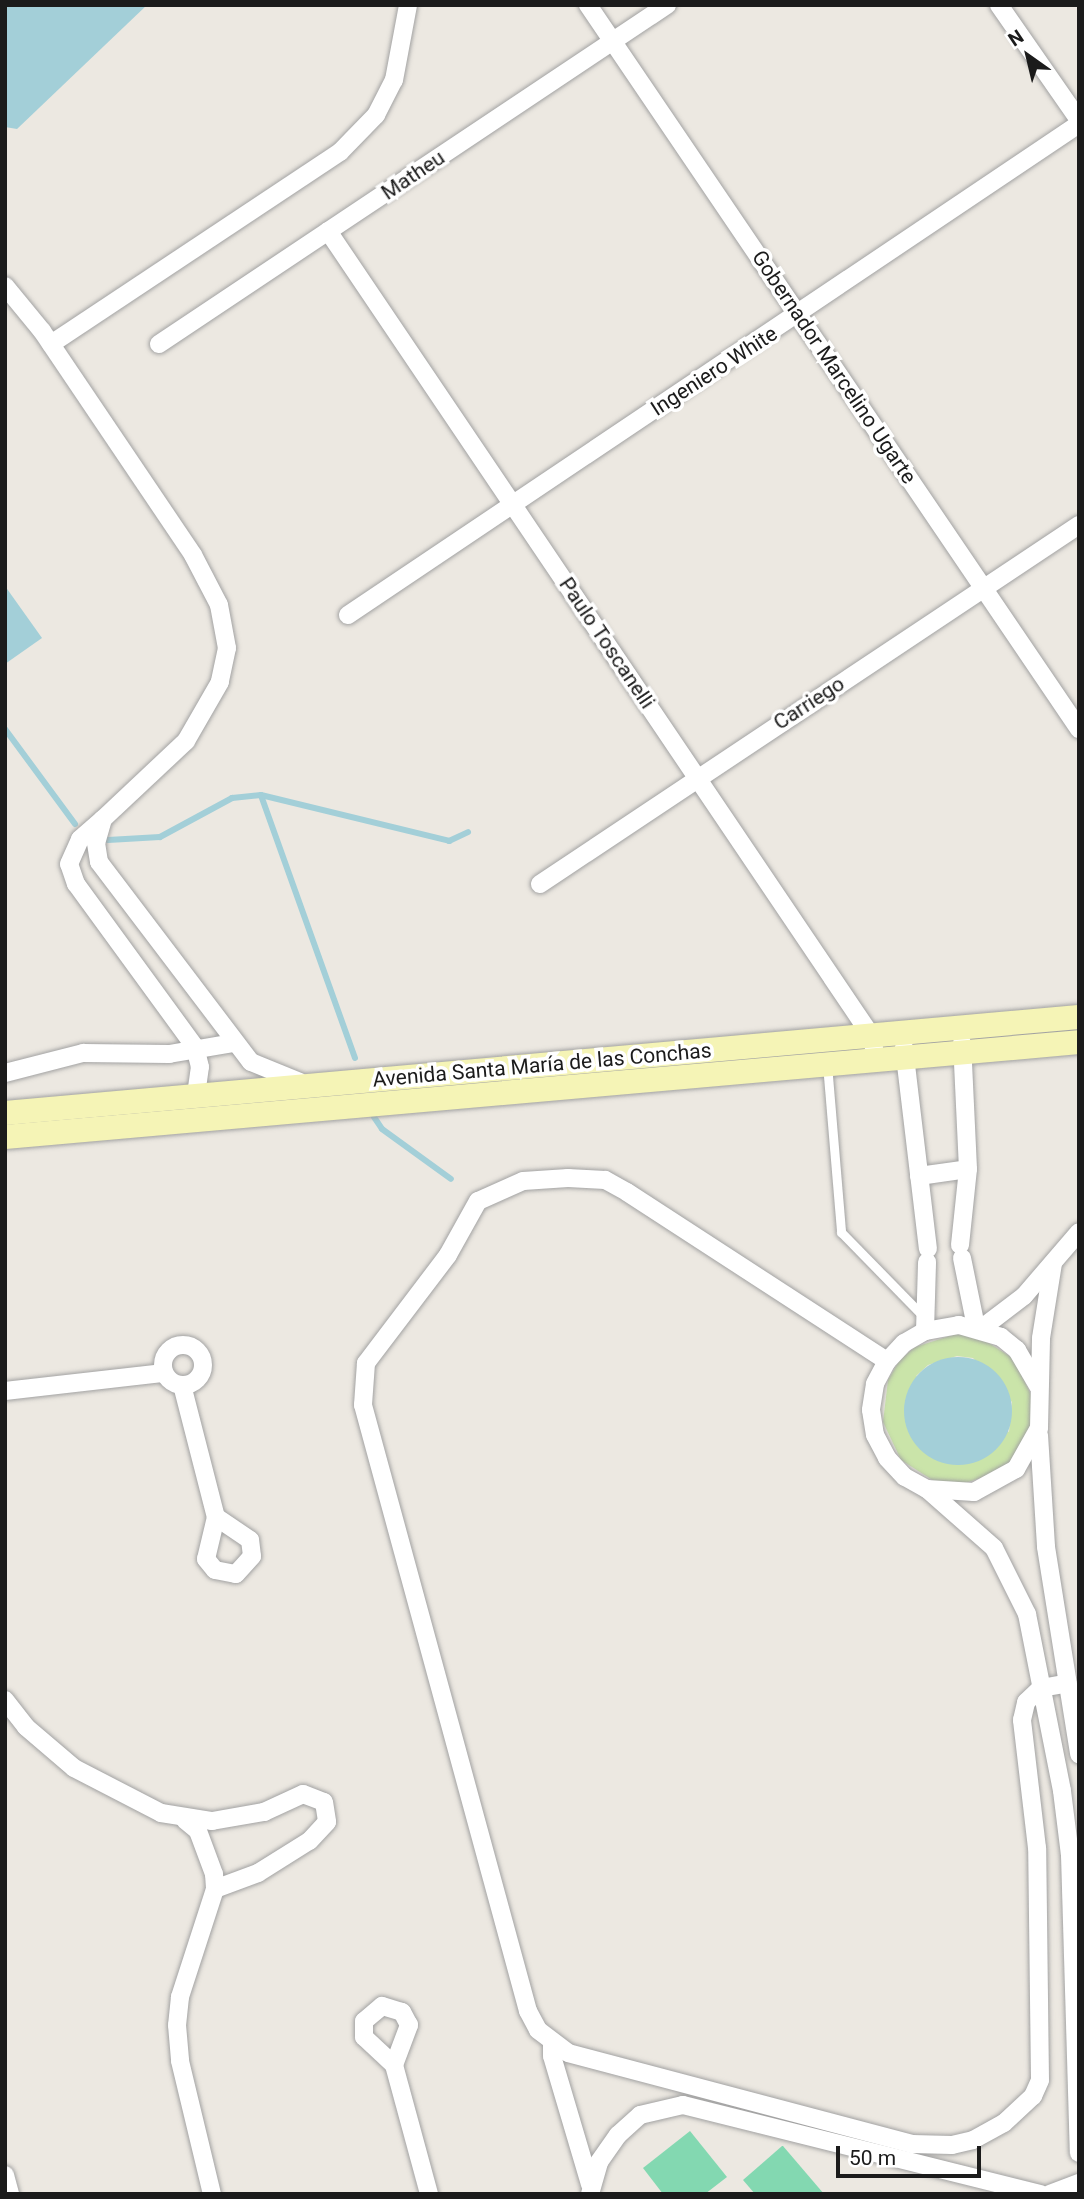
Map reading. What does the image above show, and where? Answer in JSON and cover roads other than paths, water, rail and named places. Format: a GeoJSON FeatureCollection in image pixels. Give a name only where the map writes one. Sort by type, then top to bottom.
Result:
{"type":"FeatureCollection","features":[{"type":"Feature","properties":{"kind":"main road","name":"Avenida Santa María de las Conchas"},"geometry":{"type":"LineString","coordinates":[[9,1111],[310,1085],[892,1041],[1073,1017]]}},
{"type":"Feature","properties":{"kind":"main road","name":"Avenida Santa María de las Conchas"},"geometry":{"type":"LineString","coordinates":[[961,1033],[1079,1042]]}},
{"type":"Feature","properties":{"kind":"main road","name":"Avenida Santa María de las Conchas"},"geometry":{"type":"LineString","coordinates":[[5,1137],[827,1063],[892,1041]]}},
{"type":"Feature","properties":{"kind":"street"},"geometry":{"type":"LineString","coordinates":[[51,344],[340,152],[376,115],[394,80],[408,5]]}},
{"type":"Feature","properties":{"kind":"street","name":"Gobernador Marcelino Ugarte"},"geometry":{"type":"LineString","coordinates":[[588,5],[1079,729]]}},
{"type":"Feature","properties":{"kind":"street","name":"Matheu"},"geometry":{"type":"LineString","coordinates":[[159,344],[667,5]]}},
{"type":"Feature","properties":{"kind":"street"},"geometry":{"type":"LineString","coordinates":[[999,5],[1079,122]]}},
{"type":"Feature","properties":{"kind":"street","name":"Ingeniero White"},"geometry":{"type":"LineString","coordinates":[[348,615],[512,503],[800,316],[1079,122]]}},
{"type":"Feature","properties":{"kind":"street","name":"Paulo Toscanelli"},"geometry":{"type":"LineString","coordinates":[[328,231],[698,776],[892,1041]]}},
{"type":"Feature","properties":{"kind":"street"},"geometry":{"type":"LineString","coordinates":[[5,286],[51,344],[211,585],[227,648],[220,682],[186,741],[80,839],[69,864],[76,884],[195,1047],[201,1068],[196,1095]]}},
{"type":"Feature","properties":{"kind":"street","name":"Carriego"},"geometry":{"type":"LineString","coordinates":[[540,884],[698,776],[1079,525]]}},
{"type":"Feature","properties":{"kind":"street"},"geometry":{"type":"LineString","coordinates":[[103,819],[96,843],[99,862],[234,1043],[251,1062],[274,1075],[310,1085]]}},
{"type":"Feature","properties":{"kind":"street"},"geometry":{"type":"LineString","coordinates":[[961,1033],[968,1169],[959,1225],[961,1251],[979,1328]]}},
{"type":"Feature","properties":{"kind":"street"},"geometry":{"type":"LineString","coordinates":[[892,1041],[919,1176],[927,1227],[928,1255],[925,1324],[887,1361],[873,1397],[875,1435],[887,1458],[905,1477],[927,1489],[983,1534],[1006,1566],[1027,1614],[1073,1835],[1078,2143]]}},
{"type":"Feature","properties":{"kind":"street"},"geometry":{"type":"LineString","coordinates":[[5,1073],[83,1053],[169,1054],[195,1047],[234,1043]]}},
{"type":"Feature","properties":{"kind":"street"},"geometry":{"type":"LineString","coordinates":[[919,1176],[968,1169]]}},
{"type":"Feature","properties":{"kind":"street"},"geometry":{"type":"LineString","coordinates":[[887,1361],[627,1192],[605,1180],[568,1178],[523,1181],[478,1201],[448,1255],[366,1363],[361,1381],[362,1405],[528,2011],[538,2030],[568,2053],[912,2144],[952,2145],[973,2140],[1004,2123],[1033,2096],[1040,2080],[1037,1848],[1022,1720],[1026,1702],[1041,1688],[1068,1683]]}},
{"type":"Feature","properties":{"kind":"street"},"geometry":{"type":"LineString","coordinates":[[927,1227],[959,1225]]}},
{"type":"Feature","properties":{"kind":"street"},"geometry":{"type":"LineString","coordinates":[[979,1328],[1024,1296],[1079,1233]]}},
{"type":"Feature","properties":{"kind":"street"},"geometry":{"type":"LineString","coordinates":[[1053,1263],[1044,1305],[1038,1386],[1039,1428],[1046,1547],[1079,1754]]}},
{"type":"Feature","properties":{"kind":"street"},"geometry":{"type":"LineString","coordinates":[[925,1324],[979,1328],[1017,1350],[1038,1386]]}},
{"type":"Feature","properties":{"kind":"street"},"geometry":{"type":"LineString","coordinates":[[164,1373],[166,1356],[173,1348],[194,1349],[203,1368],[198,1378],[182,1385]]}},
{"type":"Feature","properties":{"kind":"street"},"geometry":{"type":"LineString","coordinates":[[5,1391],[164,1373],[182,1385],[216,1517]]}},
{"type":"Feature","properties":{"kind":"street"},"geometry":{"type":"LineString","coordinates":[[927,1489],[962,1493],[997,1483],[1016,1469],[1039,1428]]}},
{"type":"Feature","properties":{"kind":"street"},"geometry":{"type":"LineString","coordinates":[[5,1700],[33,1734],[74,1768],[130,1798],[185,1820],[198,1831],[215,1874],[215,1889],[180,1997],[177,2025],[180,2061],[212,2194]]}},
{"type":"Feature","properties":{"kind":"street"},"geometry":{"type":"LineString","coordinates":[[185,1820],[237,1819],[303,1794],[324,1802],[328,1811],[324,1828],[309,1841],[258,1872],[215,1889]]}},
{"type":"Feature","properties":{"kind":"street"},"geometry":{"type":"LineString","coordinates":[[552,2043],[555,2070],[590,2189]]}},
{"type":"Feature","properties":{"kind":"street"},"geometry":{"type":"LineString","coordinates":[[394,2065],[429,2194]]}},
{"type":"Feature","properties":{"kind":"street"},"geometry":{"type":"LineString","coordinates":[[590,2189],[618,2135],[640,2115],[683,2105],[1041,2194]]}},
{"type":"Feature","properties":{"kind":"street"},"geometry":{"type":"LineString","coordinates":[[5,2175],[10,2194]]}},
{"type":"Feature","properties":{"kind":"street"},"geometry":{"type":"LineString","coordinates":[[1050,2194],[1079,2183]]}},
{"type":"Feature","properties":{"kind":"lane"},"geometry":{"type":"LineString","coordinates":[[827,1063],[841,1232],[925,1324]]}},
{"type":"Feature","properties":{"kind":"water"},"geometry":{"type":"Polygon","coordinates":[[[5,5],[147,5],[17,129],[5,127],[5,5]]]}},
{"type":"Feature","properties":{"kind":"water"},"geometry":{"type":"Polygon","coordinates":[[[5,586],[42,638],[5,664],[5,586]]]}},
{"type":"Feature","properties":{"kind":"water"},"geometry":{"type":"Polygon","coordinates":[[[958,1357],[979,1361],[996,1373],[1008,1390],[1012,1411],[1008,1432],[996,1449],[979,1461],[958,1465],[937,1461],[920,1449],[908,1432],[904,1411],[908,1390],[920,1373],[937,1361],[958,1357]]]}},
{"type":"Feature","properties":{"kind":"waterway"},"geometry":{"type":"LineString","coordinates":[[5,729],[75,824]]}},
{"type":"Feature","properties":{"kind":"waterway"},"geometry":{"type":"LineString","coordinates":[[108,840],[160,837],[232,798],[261,795]]}},
{"type":"Feature","properties":{"kind":"waterway"},"geometry":{"type":"LineString","coordinates":[[355,1058],[261,795],[449,841],[468,832]]}},
{"type":"Feature","properties":{"kind":"waterway"},"geometry":{"type":"LineString","coordinates":[[374,1117],[382,1129],[451,1179]]}}]}
